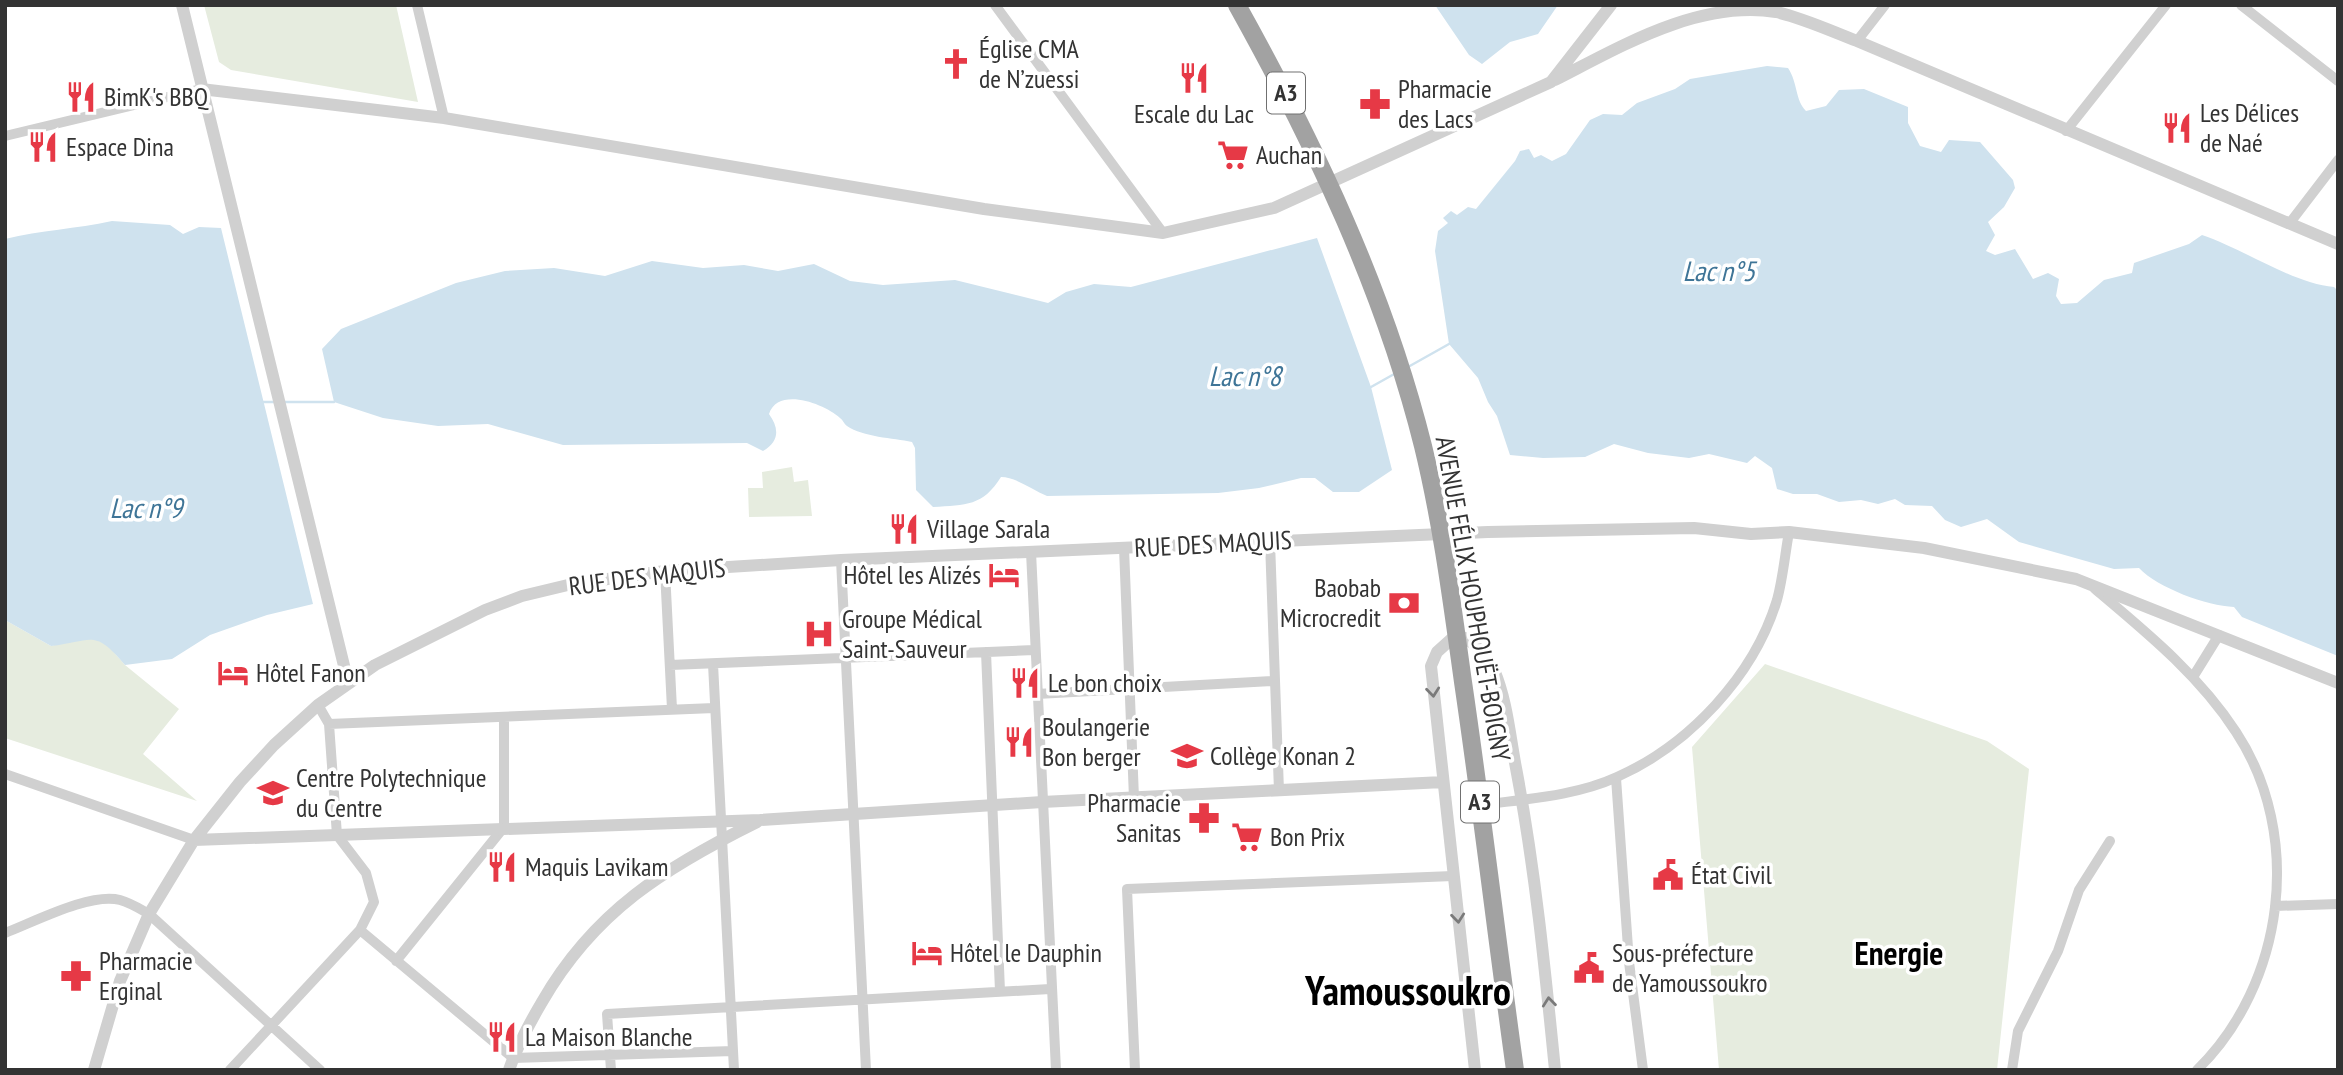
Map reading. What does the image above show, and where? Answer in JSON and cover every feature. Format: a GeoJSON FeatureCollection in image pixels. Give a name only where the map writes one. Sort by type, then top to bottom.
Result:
{"type":"FeatureCollection","features":[{"type":"Feature","properties":{"kind":"highway","name":"AVENUE FÉLIX HOUPHOUËT-BOIGNY"},"geometry":{"type":"LineString","coordinates":[[1237,5],[1291,101],[1331,183],[1370,282],[1411,402],[1441,534],[1457,634],[1515,1070]]}},
{"type":"Feature","properties":{"kind":"street"},"geometry":{"type":"LineString","coordinates":[[182,5],[348,682]]}},
{"type":"Feature","properties":{"kind":"street"},"geometry":{"type":"LineString","coordinates":[[417,5],[444,118]]}},
{"type":"Feature","properties":{"kind":"street"},"geometry":{"type":"LineString","coordinates":[[995,5],[1163,233]]}},
{"type":"Feature","properties":{"kind":"street"},"geometry":{"type":"LineString","coordinates":[[1551,82],[1611,5]]}},
{"type":"Feature","properties":{"kind":"street"},"geometry":{"type":"LineString","coordinates":[[1857,41],[1885,5]]}},
{"type":"Feature","properties":{"kind":"street"},"geometry":{"type":"LineString","coordinates":[[2066,131],[2166,5]]}},
{"type":"Feature","properties":{"kind":"street"},"geometry":{"type":"LineString","coordinates":[[2241,5],[2338,81]]}},
{"type":"Feature","properties":{"kind":"street"},"geometry":{"type":"LineString","coordinates":[[5,136],[201,89],[444,118],[984,209],[1163,233],[1274,208],[1551,82],[1630,42],[1686,19],[1711,11],[1773,9],[1857,41],[2338,244]]}},
{"type":"Feature","properties":{"kind":"street"},"geometry":{"type":"LineString","coordinates":[[2289,224],[2338,160]]}},
{"type":"Feature","properties":{"kind":"street","name":"RUE DES MAQUIS"},"geometry":{"type":"LineString","coordinates":[[94,1070],[120,981],[149,914],[194,840],[240,782],[318,705],[348,682],[450,626],[522,596],[572,584],[665,571],[841,560],[1441,534],[1695,528],[1751,534],[1789,532],[1924,548],[2087,583],[2338,683]]}},
{"type":"Feature","properties":{"kind":"street"},"geometry":{"type":"LineString","coordinates":[[1481,805],[1576,790],[1615,778],[1678,739],[1730,688],[1768,625],[1778,598],[1789,532]]}},
{"type":"Feature","properties":{"kind":"street"},"geometry":{"type":"LineString","coordinates":[[1270,542],[1279,791]]}},
{"type":"Feature","properties":{"kind":"street"},"geometry":{"type":"LineString","coordinates":[[1124,548],[1134,798]]}},
{"type":"Feature","properties":{"kind":"street"},"geometry":{"type":"LineString","coordinates":[[1031,552],[1056,1070]]}},
{"type":"Feature","properties":{"kind":"street"},"geometry":{"type":"LineString","coordinates":[[841,560],[866,1070]]}},
{"type":"Feature","properties":{"kind":"street"},"geometry":{"type":"LineString","coordinates":[[665,571],[672,709]]}},
{"type":"Feature","properties":{"kind":"street"},"geometry":{"type":"LineString","coordinates":[[2087,583],[2193,677],[2237,733],[2254,768],[2276,841],[2275,906],[2253,991],[2233,1028],[2197,1070]]}},
{"type":"Feature","properties":{"kind":"street"},"geometry":{"type":"LineString","coordinates":[[1475,1070],[1431,666],[1441,647],[1457,634],[1480,649],[1495,671],[1522,799],[1540,911],[1555,1070]]}},
{"type":"Feature","properties":{"kind":"street"},"geometry":{"type":"LineString","coordinates":[[2193,677],[2219,635]]}},
{"type":"Feature","properties":{"kind":"street"},"geometry":{"type":"LineString","coordinates":[[670,665],[1034,650]]}},
{"type":"Feature","properties":{"kind":"street"},"geometry":{"type":"LineString","coordinates":[[986,652],[1000,991]]}},
{"type":"Feature","properties":{"kind":"street"},"geometry":{"type":"LineString","coordinates":[[713,664],[734,1070]]}},
{"type":"Feature","properties":{"kind":"street"},"geometry":{"type":"LineString","coordinates":[[1037,694],[1274,681]]}},
{"type":"Feature","properties":{"kind":"street"},"geometry":{"type":"LineString","coordinates":[[230,1070],[360,930],[374,902],[372,887],[337,835],[329,724],[318,705]]}},
{"type":"Feature","properties":{"kind":"street"},"geometry":{"type":"LineString","coordinates":[[329,724],[504,719],[714,708]]}},
{"type":"Feature","properties":{"kind":"street"},"geometry":{"type":"LineString","coordinates":[[396,961],[504,827],[504,719]]}},
{"type":"Feature","properties":{"kind":"street"},"geometry":{"type":"LineString","coordinates":[[5,774],[194,840],[760,820],[1042,802],[1443,782]]}},
{"type":"Feature","properties":{"kind":"street"},"geometry":{"type":"LineString","coordinates":[[1615,778],[1629,962],[1643,1070]]}},
{"type":"Feature","properties":{"kind":"street"},"geometry":{"type":"LineString","coordinates":[[511,1064],[555,979],[600,923],[631,895],[721,840],[760,820]]}},
{"type":"Feature","properties":{"kind":"street"},"geometry":{"type":"LineString","coordinates":[[2012,1070],[2018,1031],[2058,951],[2079,890],[2110,841]]}},
{"type":"Feature","properties":{"kind":"street"},"geometry":{"type":"LineString","coordinates":[[1135,1070],[1127,889],[1453,876]]}},
{"type":"Feature","properties":{"kind":"street"},"geometry":{"type":"LineString","coordinates":[[5,933],[95,900],[118,899],[149,914],[320,1070]]}},
{"type":"Feature","properties":{"kind":"street"},"geometry":{"type":"LineString","coordinates":[[2275,906],[2338,904]]}},
{"type":"Feature","properties":{"kind":"street"},"geometry":{"type":"LineString","coordinates":[[360,930],[511,1064],[611,1056],[733,1051]]}},
{"type":"Feature","properties":{"kind":"street"},"geometry":{"type":"LineString","coordinates":[[611,1070],[607,1014],[1050,989]]}},
{"type":"Feature","properties":{"kind":"shaded area"},"geometry":{"type":"Polygon","coordinates":[[[204,5],[396,5],[418,102],[231,70],[219,62],[204,5]]]}},
{"type":"Feature","properties":{"kind":"shaded area"},"geometry":{"type":"Polygon","coordinates":[[[792,467],[794,482],[808,480],[812,516],[749,517],[748,488],[763,488],[762,472],[792,467]]]}},
{"type":"Feature","properties":{"kind":"shaded area"},"geometry":{"type":"Polygon","coordinates":[[[5,620],[51,646],[85,637],[105,642],[125,665],[179,709],[143,754],[197,801],[5,738],[5,620]]]}},
{"type":"Feature","properties":{"kind":"shaded area"},"geometry":{"type":"Polygon","coordinates":[[[1765,664],[1987,741],[2029,769],[1997,1070],[1719,1070],[1692,747],[1765,664]]]}},
{"type":"Feature","properties":{"kind":"water"},"geometry":{"type":"Polygon","coordinates":[[[1435,5],[1558,5],[1538,34],[1510,42],[1482,64],[1469,55],[1435,5]]]}},
{"type":"Feature","properties":{"kind":"water","name":"Lac n°5"},"geometry":{"type":"Polygon","coordinates":[[[1767,66],[1788,68],[1802,107],[1806,111],[1826,106],[1839,90],[1864,89],[1908,107],[1908,123],[1920,146],[1941,152],[1949,140],[1980,142],[2013,180],[2015,188],[2004,207],[1988,222],[1995,235],[1986,251],[1995,255],[2015,249],[2033,279],[2048,273],[2059,279],[2056,296],[2061,304],[2077,303],[2104,280],[2132,273],[2134,263],[2189,244],[2202,235],[2302,280],[2334,287],[2338,291],[2338,656],[2242,617],[2234,607],[2210,603],[2170,589],[2139,568],[2114,569],[2019,542],[1987,519],[1961,527],[1945,520],[1932,506],[1905,505],[1895,499],[1878,504],[1861,500],[1839,502],[1817,494],[1793,494],[1777,489],[1772,468],[1755,456],[1747,463],[1709,454],[1689,458],[1648,453],[1614,444],[1585,457],[1543,458],[1510,455],[1497,416],[1478,378],[1449,344],[1435,251],[1438,231],[1448,223],[1443,218],[1451,211],[1457,215],[1468,207],[1476,209],[1520,151],[1529,149],[1534,158],[1541,155],[1552,161],[1566,154],[1590,120],[1603,114],[1622,115],[1637,103],[1675,89],[1690,79],[1767,66]]]}},
{"type":"Feature","properties":{"kind":"water","name":"Lac n°9"},"geometry":{"type":"Polygon","coordinates":[[[112,221],[170,225],[183,234],[199,227],[221,228],[313,604],[267,615],[210,635],[172,659],[125,665],[99,641],[85,640],[51,646],[5,620],[5,239],[112,221]]]}},
{"type":"Feature","properties":{"kind":"water","name":"Lac n°8"},"geometry":{"type":"Polygon","coordinates":[[[1317,238],[1371,387],[1392,470],[1359,492],[1333,492],[1315,478],[1301,478],[1259,488],[1218,493],[1047,496],[1018,481],[1001,477],[980,499],[955,506],[933,507],[916,490],[915,448],[912,442],[854,430],[833,413],[802,400],[791,399],[774,406],[769,414],[775,424],[775,439],[763,451],[747,443],[563,445],[488,424],[438,426],[383,418],[334,402],[322,349],[341,329],[456,283],[505,271],[554,268],[605,276],[652,261],[703,268],[744,265],[778,271],[814,264],[850,281],[883,285],[955,280],[1048,303],[1066,292],[1094,284],[1131,287],[1317,238]]]}},
{"type":"Feature","properties":{"kind":"waterway"},"geometry":{"type":"LineString","coordinates":[[1408,367],[1449,344]]}},
{"type":"Feature","properties":{"kind":"waterway"},"geometry":{"type":"LineString","coordinates":[[1371,387],[1396,373]]}},
{"type":"Feature","properties":{"kind":"waterway"},"geometry":{"type":"LineString","coordinates":[[263,402],[274,402]]}},
{"type":"Feature","properties":{"kind":"waterway"},"geometry":{"type":"LineString","coordinates":[[284,402],[334,402]]}},
{"type":"Feature","properties":{"kind":"place","name":"Église CMA de N’zuessi"},"geometry":{"type":"Point","coordinates":[956,64]}},
{"type":"Feature","properties":{"kind":"place","name":"Escale du Lac"},"geometry":{"type":"Point","coordinates":[1194,78]}},
{"type":"Feature","properties":{"kind":"place","name":"BimK's BBQ"},"geometry":{"type":"Point","coordinates":[81,97]}},
{"type":"Feature","properties":{"kind":"place","name":"Pharmacie des Lacs"},"geometry":{"type":"Point","coordinates":[1375,104]}},
{"type":"Feature","properties":{"kind":"place","name":"Les Délices de Naé"},"geometry":{"type":"Point","coordinates":[2177,128]}},
{"type":"Feature","properties":{"kind":"place","name":"Espace Dina"},"geometry":{"type":"Point","coordinates":[43,147]}},
{"type":"Feature","properties":{"kind":"place","name":"Auchan"},"geometry":{"type":"Point","coordinates":[1233,155]}},
{"type":"Feature","properties":{"kind":"place","name":"Village Sarala"},"geometry":{"type":"Point","coordinates":[904,529]}},
{"type":"Feature","properties":{"kind":"place","name":"Hôtel les Alizés"},"geometry":{"type":"Point","coordinates":[1004,575]}},
{"type":"Feature","properties":{"kind":"place","name":"Baobab Microcredit"},"geometry":{"type":"Point","coordinates":[1404,603]}},
{"type":"Feature","properties":{"kind":"place","name":"Groupe Médical Saint-Sauveur"},"geometry":{"type":"Point","coordinates":[819,634]}},
{"type":"Feature","properties":{"kind":"place","name":"Hôtel Fanon"},"geometry":{"type":"Point","coordinates":[233,673]}},
{"type":"Feature","properties":{"kind":"place","name":"Le bon choix"},"geometry":{"type":"Point","coordinates":[1025,683]}},
{"type":"Feature","properties":{"kind":"place","name":"Boulangerie Bon berger"},"geometry":{"type":"Point","coordinates":[1019,742]}},
{"type":"Feature","properties":{"kind":"place","name":"Collège Konan 2"},"geometry":{"type":"Point","coordinates":[1187,756]}},
{"type":"Feature","properties":{"kind":"place","name":"Centre Polytechnique du Centre"},"geometry":{"type":"Point","coordinates":[273,793]}},
{"type":"Feature","properties":{"kind":"place","name":"Pharmacie Sanitas"},"geometry":{"type":"Point","coordinates":[1204,818]}},
{"type":"Feature","properties":{"kind":"place","name":"Bon Prix"},"geometry":{"type":"Point","coordinates":[1247,837]}},
{"type":"Feature","properties":{"kind":"place","name":"Maquis Lavikam"},"geometry":{"type":"Point","coordinates":[502,867]}},
{"type":"Feature","properties":{"kind":"place","name":"État Civil"},"geometry":{"type":"Point","coordinates":[1668,875]}},
{"type":"Feature","properties":{"kind":"place","name":"Hôtel le Dauphin"},"geometry":{"type":"Point","coordinates":[927,953]}},
{"type":"Feature","properties":{"kind":"place","name":"Sous-préfecture de Yamoussoukro"},"geometry":{"type":"Point","coordinates":[1589,968]}},
{"type":"Feature","properties":{"kind":"place","name":"Pharmacie Erginal"},"geometry":{"type":"Point","coordinates":[76,976]}},
{"type":"Feature","properties":{"kind":"place","name":"La Maison Blanche"},"geometry":{"type":"Point","coordinates":[502,1037]}},
{"type":"Feature","properties":{"kind":"district","name":"Energie"},"geometry":{"type":"Point","coordinates":[1899,953]}},
{"type":"Feature","properties":{"kind":"district","name":"Yamoussoukro"},"geometry":{"type":"Point","coordinates":[1408,991]}}]}
